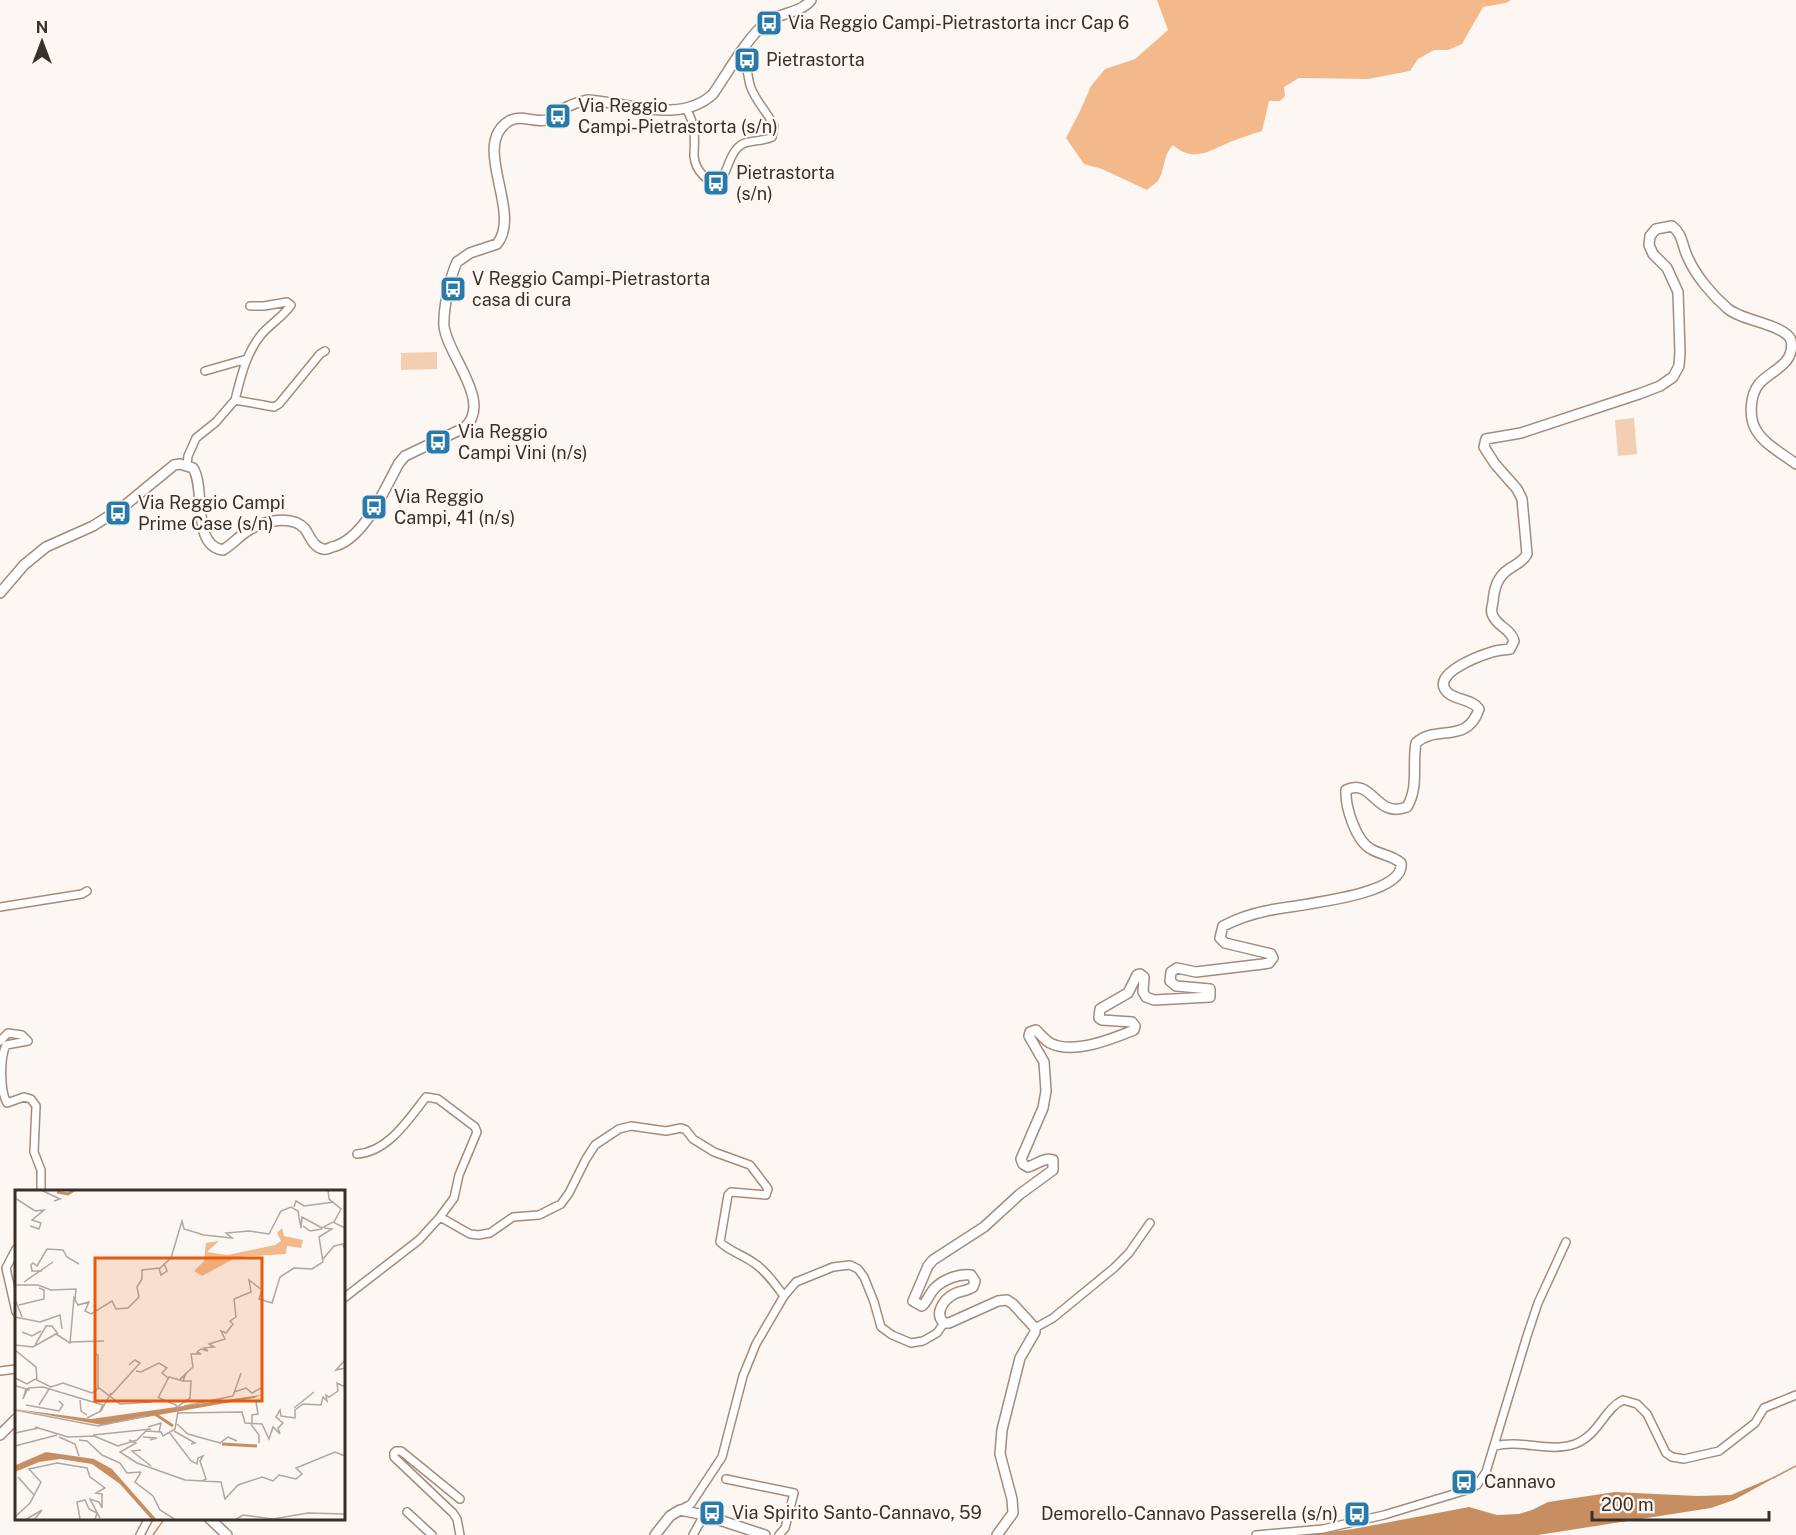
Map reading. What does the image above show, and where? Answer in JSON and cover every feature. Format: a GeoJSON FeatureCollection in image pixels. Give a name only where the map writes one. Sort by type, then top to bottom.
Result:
{"type":"FeatureCollection","features":[{"type":"Feature","properties":{"kind":"street"},"geometry":{"type":"LineString","coordinates":[[0,592],[24,565],[46,547],[93,526],[123,507],[174,465],[187,465],[197,474],[200,511],[206,537],[218,549],[224,550],[250,529],[272,521],[295,522],[305,530],[317,547],[325,550],[337,547],[354,537],[372,512],[405,456],[464,428],[473,417],[474,401],[469,384],[444,325],[450,286],[457,262],[470,253],[497,244],[504,231],[505,217],[494,149],[501,129],[510,121],[518,118],[544,121],[576,102],[587,100],[686,110],[706,101],[713,94],[755,32],[776,16],[804,6],[811,0]]}},
{"type":"Feature","properties":{"kind":"street"},"geometry":{"type":"LineString","coordinates":[[686,110],[693,124],[695,163],[705,177],[711,181],[722,179],[738,146],[745,142],[767,140],[772,136],[774,126],[756,100],[745,65],[739,57]]}},
{"type":"Feature","properties":{"kind":"street"},"geometry":{"type":"LineString","coordinates":[[1035,1328],[1007,1300],[998,1301],[949,1323],[944,1323],[939,1319],[943,1305],[952,1295],[973,1287],[975,1281],[971,1275],[960,1274],[939,1284],[922,1306],[913,1301],[928,1266],[933,1260],[984,1227],[1020,1194],[1053,1170],[1053,1160],[1047,1158],[1028,1167],[1021,1159],[1043,1108],[1046,1090],[1044,1062],[1029,1036],[1030,1032],[1036,1030],[1048,1041],[1056,1045],[1067,1046],[1100,1044],[1134,1030],[1135,1026],[1131,1022],[1102,1020],[1098,1013],[1100,1009],[1128,993],[1137,975],[1144,977],[1143,992],[1146,997],[1154,1000],[1210,997],[1210,989],[1176,986],[1170,981],[1171,972],[1177,968],[1196,972],[1263,964],[1269,963],[1273,958],[1271,954],[1225,943],[1220,938],[1222,926],[1267,910],[1329,901],[1373,889],[1387,884],[1398,876],[1402,868],[1396,858],[1371,849],[1361,842],[1348,808],[1346,790],[1361,787],[1390,809],[1407,807],[1415,787],[1416,743],[1427,736],[1451,734],[1461,730],[1471,724],[1479,709],[1475,704],[1453,697],[1444,690],[1445,676],[1452,670],[1492,651],[1510,649],[1514,641],[1512,634],[1494,620],[1491,612],[1494,590],[1499,579],[1527,554],[1522,500],[1517,489],[1495,464],[1484,447],[1486,439],[1521,432],[1639,394],[1660,386],[1673,377],[1679,366],[1680,352],[1678,292],[1667,268],[1653,254],[1649,245],[1650,236],[1656,229],[1672,226],[1679,231],[1687,257],[1698,276],[1728,309],[1743,318],[1785,333],[1791,341],[1788,363],[1759,383],[1753,396],[1751,409],[1755,428],[1796,464]]}},
{"type":"Feature","properties":{"kind":"street"},"geometry":{"type":"LineString","coordinates":[[187,465],[188,456],[196,438],[216,422],[235,400],[247,359],[262,333],[291,305],[287,302],[250,306]]}},
{"type":"Feature","properties":{"kind":"street"},"geometry":{"type":"LineString","coordinates":[[235,400],[274,407],[279,404],[320,354],[326,351]]}},
{"type":"Feature","properties":{"kind":"street"},"geometry":{"type":"LineString","coordinates":[[205,371],[247,359]]}},
{"type":"Feature","properties":{"kind":"street"},"geometry":{"type":"LineString","coordinates":[[0,907],[82,894],[87,891]]}},
{"type":"Feature","properties":{"kind":"street"},"geometry":{"type":"LineString","coordinates":[[0,1041],[8,1033],[22,1035],[28,1041],[6,1045],[1,1056],[2,1097],[7,1103],[24,1097],[31,1099],[36,1106],[34,1152],[41,1170],[41,1190]]}},
{"type":"Feature","properties":{"kind":"street"},"geometry":{"type":"LineString","coordinates":[[345,1297],[419,1240],[440,1216],[454,1198],[459,1175],[477,1135],[475,1127],[438,1099],[426,1097],[397,1134],[368,1153],[357,1154]]}},
{"type":"Feature","properties":{"kind":"street"},"geometry":{"type":"LineString","coordinates":[[440,1216],[470,1234],[490,1233],[513,1217],[538,1215],[561,1204],[595,1145],[619,1129],[631,1126],[666,1131],[681,1128],[686,1130],[693,1139],[714,1152],[750,1165],[768,1189],[766,1195],[731,1192],[725,1207],[720,1242],[761,1269],[783,1296]]}},
{"type":"Feature","properties":{"kind":"street"},"geometry":{"type":"LineString","coordinates":[[1035,1328],[1053,1318],[1114,1268],[1129,1253],[1150,1223]]}},
{"type":"Feature","properties":{"kind":"street"},"geometry":{"type":"LineString","coordinates":[[1256,1535],[1323,1529],[1384,1515],[1477,1485],[1484,1478],[1495,1446],[1534,1314],[1566,1242]]}},
{"type":"Feature","properties":{"kind":"street"},"geometry":{"type":"LineString","coordinates":[[15,1251],[6,1268],[15,1308]]}},
{"type":"Feature","properties":{"kind":"street"},"geometry":{"type":"LineString","coordinates":[[655,1535],[670,1516],[691,1504],[722,1457],[743,1376],[756,1344],[783,1296],[802,1278],[833,1267],[850,1265],[858,1269],[864,1277],[874,1302],[881,1327],[892,1335],[912,1343],[923,1341],[937,1333],[944,1323]]}},
{"type":"Feature","properties":{"kind":"street"},"geometry":{"type":"LineString","coordinates":[[997,1535],[1009,1520],[1013,1507],[1001,1461],[1002,1430],[1020,1358],[1035,1328]]}},
{"type":"Feature","properties":{"kind":"street"},"geometry":{"type":"LineString","coordinates":[[0,1371],[15,1369]]}},
{"type":"Feature","properties":{"kind":"street"},"geometry":{"type":"LineString","coordinates":[[1495,1446],[1517,1443],[1553,1447],[1574,1444],[1597,1429],[1616,1403],[1630,1400],[1647,1414],[1666,1453],[1672,1457],[1684,1459],[1719,1451],[1755,1423],[1764,1408],[1796,1395]]}},
{"type":"Feature","properties":{"kind":"street"},"geometry":{"type":"LineString","coordinates":[[0,1435],[15,1420]]}},
{"type":"Feature","properties":{"kind":"street"},"geometry":{"type":"LineString","coordinates":[[460,1499],[401,1451],[394,1453],[394,1456],[453,1513],[461,1535],[467,1535]]}},
{"type":"Feature","properties":{"kind":"street"},"geometry":{"type":"LineString","coordinates":[[726,1479],[794,1493],[785,1528],[779,1535]]}},
{"type":"Feature","properties":{"kind":"street"},"geometry":{"type":"LineString","coordinates":[[680,1510],[704,1515],[765,1535]]}},
{"type":"Feature","properties":{"kind":"street"},"geometry":{"type":"LineString","coordinates":[[407,1512],[432,1535]]}},
{"type":"Feature","properties":{"kind":"street"},"geometry":{"type":"LineString","coordinates":[[693,1535],[704,1515]]}},
{"type":"Feature","properties":{"kind":"street"},"geometry":{"type":"LineString","coordinates":[[140,1535],[148,1520]]}},
{"type":"Feature","properties":{"kind":"street"},"geometry":{"type":"LineString","coordinates":[[211,1520],[227,1535]]}},
{"type":"Feature","properties":{"kind":"shaded area"},"geometry":{"type":"Polygon","coordinates":[[[1157,0],[1511,0],[1483,7],[1462,44],[1448,50],[1434,50],[1418,59],[1410,71],[1368,79],[1299,78],[1284,87],[1285,96],[1280,101],[1269,101],[1262,131],[1201,154],[1187,153],[1173,145],[1167,154],[1158,181],[1147,190],[1102,169],[1084,164],[1066,138],[1091,86],[1105,69],[1135,59],[1168,30],[1157,0]]]}},
{"type":"Feature","properties":{"kind":"shaded area"},"geometry":{"type":"Polygon","coordinates":[[[437,352],[437,369],[401,370],[401,353],[437,352]]]}},
{"type":"Feature","properties":{"kind":"shaded area"},"geometry":{"type":"Polygon","coordinates":[[[1634,418],[1637,454],[1618,456],[1615,420],[1634,418]]]}},
{"type":"Feature","properties":{"kind":"shaded area"},"geometry":{"type":"Polygon","coordinates":[[[1783,1473],[1734,1500],[1711,1508],[1538,1535],[1306,1535],[1353,1529],[1469,1507],[1497,1515],[1519,1514],[1548,1502],[1615,1492],[1697,1496],[1731,1495],[1783,1473]]]}},
{"type":"Feature","properties":{"kind":"waterway"},"geometry":{"type":"LineString","coordinates":[[1773,1478],[1796,1466]]}},
{"type":"Feature","properties":{"kind":"waterway"},"geometry":{"type":"LineString","coordinates":[[153,1535],[164,1520]]}},
{"type":"Feature","properties":{"kind":"place","name":"Via Reggio Campi-Pietrastorta incr Cap 6"},"geometry":{"type":"Point","coordinates":[769,23]}},
{"type":"Feature","properties":{"kind":"place","name":"Pietrastorta"},"geometry":{"type":"Point","coordinates":[747,60]}},
{"type":"Feature","properties":{"kind":"place","name":"Via Reggio Campi-Pietrastorta (s/n)"},"geometry":{"type":"Point","coordinates":[558,116]}},
{"type":"Feature","properties":{"kind":"place","name":"Pietrastorta (s/n)"},"geometry":{"type":"Point","coordinates":[716,183]}},
{"type":"Feature","properties":{"kind":"place","name":"V Reggio Campi-Pietrastorta casa di cura"},"geometry":{"type":"Point","coordinates":[453,289]}},
{"type":"Feature","properties":{"kind":"place","name":"Via Reggio Campi Vini (n/s)"},"geometry":{"type":"Point","coordinates":[438,442]}},
{"type":"Feature","properties":{"kind":"place","name":"Via Reggio Campi, 41 (n/s)"},"geometry":{"type":"Point","coordinates":[374,507]}},
{"type":"Feature","properties":{"kind":"place","name":"Via Reggio Campi Prime Case (s/n)"},"geometry":{"type":"Point","coordinates":[118,513]}},
{"type":"Feature","properties":{"kind":"place","name":"Cannavo"},"geometry":{"type":"Point","coordinates":[1464,1482]}},
{"type":"Feature","properties":{"kind":"place","name":"Via Spirito Santo-Cannavo, 59"},"geometry":{"type":"Point","coordinates":[712,1513]}},
{"type":"Feature","properties":{"kind":"place","name":"Demorello-Cannavo Passerella (s/n)"},"geometry":{"type":"Point","coordinates":[1357,1514]}}]}
